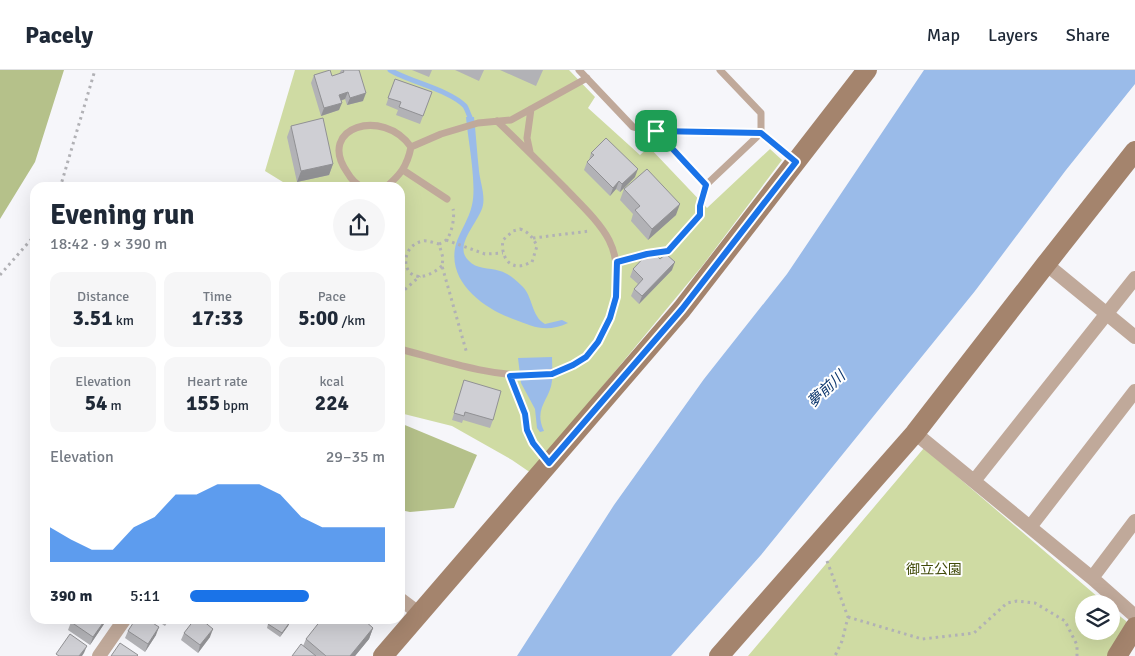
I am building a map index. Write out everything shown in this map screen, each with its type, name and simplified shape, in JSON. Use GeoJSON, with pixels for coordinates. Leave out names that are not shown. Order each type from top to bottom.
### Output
{"type":"FeatureCollection","features":[{"type":"Feature","properties":{"kind":"street"},"geometry":{"type":"LineString","coordinates":[[383,656],[682,309],[867,70]]}},
{"type":"Feature","properties":{"kind":"street"},"geometry":{"type":"LineString","coordinates":[[719,656],[915,434],[1135,151]]}},
{"type":"Feature","properties":{"kind":"street"},"geometry":{"type":"LineString","coordinates":[[1046,264],[1135,337]]}},
{"type":"Feature","properties":{"kind":"street"},"geometry":{"type":"LineString","coordinates":[[974,482],[1135,278]]}},
{"type":"Feature","properties":{"kind":"street"},"geometry":{"type":"LineString","coordinates":[[1030,528],[1135,391]]}},
{"type":"Feature","properties":{"kind":"street"},"geometry":{"type":"LineString","coordinates":[[915,434],[1092,578],[1135,616]]}},
{"type":"Feature","properties":{"kind":"street"},"geometry":{"type":"LineString","coordinates":[[1092,578],[1135,520]]}},
{"type":"Feature","properties":{"kind":"street"},"geometry":{"type":"LineString","coordinates":[[405,603],[420,614]]}},
{"type":"Feature","properties":{"kind":"street"},"geometry":{"type":"LineString","coordinates":[[99,656],[121,624]]}},
{"type":"Feature","properties":{"kind":"street"},"geometry":{"type":"LineString","coordinates":[[1117,656],[1135,627]]}},
{"type":"Feature","properties":{"kind":"lane"},"geometry":{"type":"LineString","coordinates":[[579,70],[633,127],[647,131],[761,133],[796,162]]}},
{"type":"Feature","properties":{"kind":"lane"},"geometry":{"type":"LineString","coordinates":[[656,131],[706,185],[761,133],[760,113],[720,70]]}},
{"type":"Feature","properties":{"kind":"lane"},"geometry":{"type":"LineString","coordinates":[[411,147],[465,126],[510,120],[587,78]]}},
{"type":"Feature","properties":{"kind":"lane"},"geometry":{"type":"LineString","coordinates":[[530,152],[527,138],[531,109]]}},
{"type":"Feature","properties":{"kind":"lane"},"geometry":{"type":"LineString","coordinates":[[405,350],[510,376],[552,374],[586,357],[598,342],[610,318],[616,297],[617,262],[609,239],[587,210],[497,121]]}},
{"type":"Feature","properties":{"kind":"lane"},"geometry":{"type":"LineString","coordinates":[[355,182],[341,163],[339,148],[342,138],[350,130],[361,125],[376,124],[404,137],[411,147],[408,161],[391,182]]}},
{"type":"Feature","properties":{"kind":"lane"},"geometry":{"type":"LineString","coordinates":[[402,170],[447,199]]}},
{"type":"Feature","properties":{"kind":"lane"},"geometry":{"type":"LineString","coordinates":[[510,376],[525,414],[527,430],[533,443],[549,463]]}},
{"type":"Feature","properties":{"kind":"path"},"geometry":{"type":"LineString","coordinates":[[62,182],[95,70]]}},
{"type":"Feature","properties":{"kind":"path"},"geometry":{"type":"LineString","coordinates":[[617,262],[668,251],[700,215],[700,206],[706,185]]}},
{"type":"Feature","properties":{"kind":"path"},"geometry":{"type":"LineString","coordinates":[[442,266],[425,276],[413,276],[407,270],[405,264],[406,256],[415,245],[424,241],[439,244],[446,240],[455,215],[447,199]]}},
{"type":"Feature","properties":{"kind":"path"},"geometry":{"type":"LineString","coordinates":[[520,229],[527,232],[533,238],[537,246],[532,262],[520,266],[510,263],[503,253],[503,240],[520,229]]}},
{"type":"Feature","properties":{"kind":"path"},"geometry":{"type":"LineString","coordinates":[[533,238],[602,230]]}},
{"type":"Feature","properties":{"kind":"path"},"geometry":{"type":"LineString","coordinates":[[0,275],[30,240]]}},
{"type":"Feature","properties":{"kind":"path"},"geometry":{"type":"LineString","coordinates":[[446,240],[485,254],[503,253]]}},
{"type":"Feature","properties":{"kind":"path"},"geometry":{"type":"LineString","coordinates":[[439,244],[443,258],[442,266],[470,367]]}},
{"type":"Feature","properties":{"kind":"path"},"geometry":{"type":"LineString","coordinates":[[405,290],[420,276]]}},
{"type":"Feature","properties":{"kind":"path"},"geometry":{"type":"LineString","coordinates":[[820,541],[848,617],[842,641],[834,656]]}},
{"type":"Feature","properties":{"kind":"path"},"geometry":{"type":"LineString","coordinates":[[848,617],[922,639],[974,633],[1007,602],[1035,603],[1066,621],[1077,645],[1077,656]]}},
{"type":"Feature","properties":{"kind":"green space"},"geometry":{"type":"Polygon","coordinates":[[[0,70],[64,70],[35,162],[0,219],[0,70]]]}},
{"type":"Feature","properties":{"kind":"green space"},"geometry":{"type":"Polygon","coordinates":[[[295,70],[569,70],[595,97],[588,108],[640,155],[649,147],[707,208],[770,149],[782,160],[703,265],[531,473],[452,426],[405,414],[405,182],[283,182],[265,171],[295,70]]]}},
{"type":"Feature","properties":{"kind":"green space"},"geometry":{"type":"Polygon","coordinates":[[[405,425],[477,455],[454,508],[405,511],[405,425]]]}},
{"type":"Feature","properties":{"kind":"green space","name":"御立公園"},"geometry":{"type":"Polygon","coordinates":[[[924,448],[1096,595],[1075,595],[1075,640],[1120,640],[1120,616],[1126,621],[1128,632],[1112,656],[748,656],[924,448]]]}},
{"type":"Feature","properties":{"kind":"water","name":"夢前川"},"geometry":{"type":"Polygon","coordinates":[[[924,70],[1135,70],[1135,84],[1066,170],[975,291],[761,555],[671,656],[517,656],[614,505],[704,379],[787,274],[924,70]]]}},
{"type":"Feature","properties":{"kind":"water"},"geometry":{"type":"Polygon","coordinates":[[[466,117],[474,117],[483,205],[465,240],[464,254],[471,263],[479,267],[503,272],[517,281],[526,290],[534,311],[545,324],[562,320],[568,323],[553,328],[540,328],[502,314],[479,300],[462,281],[456,270],[454,257],[456,244],[471,210],[473,196],[473,174],[466,117]]]}},
{"type":"Feature","properties":{"kind":"water"},"geometry":{"type":"Polygon","coordinates":[[[552,357],[551,388],[541,410],[541,423],[544,431],[540,432],[537,428],[535,409],[521,383],[518,358],[552,357]]]}},
{"type":"Feature","properties":{"kind":"building"},"geometry":{"type":"Polygon","coordinates":[[[330,70],[332,76],[344,72],[343,70],[359,70],[366,93],[350,98],[348,92],[339,95],[342,103],[324,108],[314,75],[330,70]]]}},
{"type":"Feature","properties":{"kind":"building"},"geometry":{"type":"Polygon","coordinates":[[[395,79],[432,92],[423,116],[399,107],[401,102],[388,98],[395,79]]]}},
{"type":"Feature","properties":{"kind":"building"},"geometry":{"type":"Polygon","coordinates":[[[323,118],[333,164],[301,171],[291,126],[323,118]]]}},
{"type":"Feature","properties":{"kind":"building"},"geometry":{"type":"Polygon","coordinates":[[[606,138],[638,169],[622,184],[619,181],[613,188],[587,162],[594,155],[591,153],[606,138]]]}},
{"type":"Feature","properties":{"kind":"building"},"geometry":{"type":"Polygon","coordinates":[[[647,169],[680,204],[652,229],[635,210],[640,206],[624,189],[647,169]]]}},
{"type":"Feature","properties":{"kind":"building"},"geometry":{"type":"Polygon","coordinates":[[[651,250],[660,259],[666,254],[675,262],[642,296],[634,289],[643,279],[633,269],[651,250]]]}},
{"type":"Feature","properties":{"kind":"building"},"geometry":{"type":"Polygon","coordinates":[[[464,380],[501,391],[493,420],[465,412],[464,416],[454,413],[464,380]]]}},
{"type":"Feature","properties":{"kind":"building"},"geometry":{"type":"Polygon","coordinates":[[[74,624],[102,624],[93,637],[74,624]]]}},
{"type":"Feature","properties":{"kind":"building"},"geometry":{"type":"Polygon","coordinates":[[[132,624],[154,624],[159,627],[148,644],[128,631],[132,624]]]}},
{"type":"Feature","properties":{"kind":"building"},"geometry":{"type":"Polygon","coordinates":[[[191,624],[207,624],[213,629],[200,645],[184,633],[191,624]]]}},
{"type":"Feature","properties":{"kind":"building"},"geometry":{"type":"Polygon","coordinates":[[[268,624],[289,624],[282,633],[268,624]]]}},
{"type":"Feature","properties":{"kind":"building"},"geometry":{"type":"Polygon","coordinates":[[[318,624],[368,624],[373,628],[350,656],[326,656],[306,639],[318,624]]]}},
{"type":"Feature","properties":{"kind":"building"},"geometry":{"type":"Polygon","coordinates":[[[70,634],[87,646],[79,656],[59,656],[56,654],[70,634]]]}},
{"type":"Feature","properties":{"kind":"building"},"geometry":{"type":"Polygon","coordinates":[[[120,643],[138,655],[111,656],[120,643]]]}},
{"type":"Feature","properties":{"kind":"building"},"geometry":{"type":"Polygon","coordinates":[[[301,644],[316,656],[292,656],[301,644]]]}},
{"type":"Feature","properties":{"kind":"waterway"},"geometry":{"type":"LineString","coordinates":[[390,70],[450,95],[465,106],[470,117]]}},
{"type":"Feature","properties":{"kind":"route"},"geometry":{"type":"LineString","coordinates":[[656,131],[761,133],[796,162],[682,309],[549,463],[533,443],[527,430],[525,414],[510,376],[552,374],[586,357],[598,342],[610,318],[616,297],[617,262],[668,251],[700,215],[700,206],[706,185],[656,131]]}}]}
